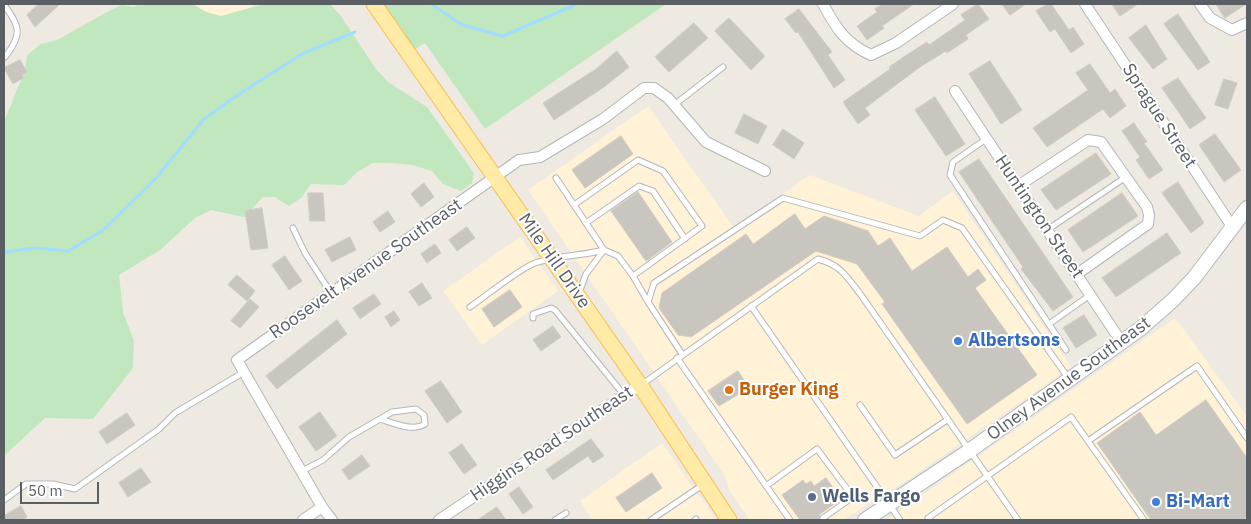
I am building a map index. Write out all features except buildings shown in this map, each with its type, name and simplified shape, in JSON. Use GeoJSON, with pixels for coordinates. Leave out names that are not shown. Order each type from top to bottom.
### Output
{"type":"FeatureCollection","features":[{"type":"Feature","properties":{"kind":"main road","name":"Mile Hill Drive"},"geometry":{"type":"LineString","coordinates":[[374,4],[640,385],[729,520]]}},
{"type":"Feature","properties":{"kind":"main road","name":"Olney Avenue Southeast"},"geometry":{"type":"LineString","coordinates":[[865,520],[969,451],[1122,343],[1173,300],[1200,271],[1247,208]]}},
{"type":"Feature","properties":{"kind":"street"},"geometry":{"type":"LineString","coordinates":[[823,4],[834,24],[853,46],[871,55],[896,43],[952,4]]}},
{"type":"Feature","properties":{"kind":"street","name":"Sprague Street"},"geometry":{"type":"LineString","coordinates":[[1085,4],[1233,228]]}},
{"type":"Feature","properties":{"kind":"street"},"geometry":{"type":"LineString","coordinates":[[1200,4],[1210,18],[1232,30],[1247,23]]}},
{"type":"Feature","properties":{"kind":"street","name":"Roosevelt Avenue Southeast"},"geometry":{"type":"LineString","coordinates":[[244,372],[237,360],[519,160],[540,158],[588,129],[644,88],[654,88],[674,105],[706,142],[765,171]]}},
{"type":"Feature","properties":{"kind":"street","name":"Huntington Street"},"geometry":{"type":"LineString","coordinates":[[955,91],[1122,343]]}},
{"type":"Feature","properties":{"kind":"street"},"geometry":{"type":"LineString","coordinates":[[1018,186],[1088,140],[1101,142],[1147,207],[1150,215],[1148,224],[1076,274]]}},
{"type":"Feature","properties":{"kind":"street"},"geometry":{"type":"LineString","coordinates":[[244,372],[322,507],[332,520]]}},
{"type":"Feature","properties":{"kind":"street","name":"Higgins Road Southeast"},"geometry":{"type":"LineString","coordinates":[[439,520],[640,385]]}},
{"type":"Feature","properties":{"kind":"street"},"geometry":{"type":"LineString","coordinates":[[303,520],[322,507]]}},
{"type":"Feature","properties":{"kind":"lane"},"geometry":{"type":"LineString","coordinates":[[4,5],[19,32],[18,38],[5,57]]}},
{"type":"Feature","properties":{"kind":"lane"},"geometry":{"type":"LineString","coordinates":[[674,105],[724,67]]}},
{"type":"Feature","properties":{"kind":"lane"},"geometry":{"type":"LineString","coordinates":[[986,139],[953,162],[950,174],[1066,350]]}},
{"type":"Feature","properties":{"kind":"lane"},"geometry":{"type":"LineString","coordinates":[[574,205],[638,160],[663,170],[702,226],[633,276]]}},
{"type":"Feature","properties":{"kind":"lane"},"geometry":{"type":"LineString","coordinates":[[1047,230],[1126,177]]}},
{"type":"Feature","properties":{"kind":"lane"},"geometry":{"type":"LineString","coordinates":[[556,178],[604,250],[618,256],[633,276],[682,354]]}},
{"type":"Feature","properties":{"kind":"lane"},"geometry":{"type":"LineString","coordinates":[[586,223],[639,186],[653,191],[685,239]]}},
{"type":"Feature","properties":{"kind":"lane"},"geometry":{"type":"LineString","coordinates":[[648,302],[654,283],[783,198],[920,236],[943,220],[962,228],[1070,380]]}},
{"type":"Feature","properties":{"kind":"lane"},"geometry":{"type":"LineString","coordinates":[[293,228],[309,260],[331,294]]}},
{"type":"Feature","properties":{"kind":"lane"},"geometry":{"type":"LineString","coordinates":[[470,307],[533,264],[552,258],[586,255],[604,250]]}},
{"type":"Feature","properties":{"kind":"lane"},"geometry":{"type":"LineString","coordinates":[[578,296],[586,274],[604,250]]}},
{"type":"Feature","properties":{"kind":"lane"},"geometry":{"type":"LineString","coordinates":[[640,385],[818,259],[833,263],[844,272],[862,295],[1018,520]]}},
{"type":"Feature","properties":{"kind":"lane"},"geometry":{"type":"LineString","coordinates":[[1049,324],[1090,294]]}},
{"type":"Feature","properties":{"kind":"lane"},"geometry":{"type":"LineString","coordinates":[[752,306],[900,520]]}},
{"type":"Feature","properties":{"kind":"lane"},"geometry":{"type":"LineString","coordinates":[[533,318],[533,314],[538,311],[551,308],[555,310],[624,396]]}},
{"type":"Feature","properties":{"kind":"lane"},"geometry":{"type":"LineString","coordinates":[[677,358],[790,520]]}},
{"type":"Feature","properties":{"kind":"lane"},"geometry":{"type":"LineString","coordinates":[[1088,441],[1197,366],[1247,438]]}},
{"type":"Feature","properties":{"kind":"lane"},"geometry":{"type":"LineString","coordinates":[[4,500],[26,484],[53,484],[75,489],[159,430],[175,412],[244,372]]}},
{"type":"Feature","properties":{"kind":"lane"},"geometry":{"type":"LineString","coordinates":[[860,404],[895,455],[948,420]]}},
{"type":"Feature","properties":{"kind":"lane"},"geometry":{"type":"LineString","coordinates":[[302,471],[323,460],[349,437],[392,412],[416,409],[424,415],[425,424],[420,427],[404,426],[380,419]]}},
{"type":"Feature","properties":{"kind":"lane"},"geometry":{"type":"LineString","coordinates":[[930,520],[928,518],[1071,417],[1144,520]]}},
{"type":"Feature","properties":{"kind":"lane"},"geometry":{"type":"LineString","coordinates":[[766,486],[818,449],[852,497],[823,518]]}},
{"type":"Feature","properties":{"kind":"lane"},"geometry":{"type":"LineString","coordinates":[[655,519],[705,483]]}},
{"type":"Feature","properties":{"kind":"lane"},"geometry":{"type":"LineString","coordinates":[[556,520],[566,513]]}},
{"type":"Feature","properties":{"kind":"shaded area"},"geometry":{"type":"Polygon","coordinates":[[[188,4],[255,4],[210,35],[188,4]]]}},
{"type":"Feature","properties":{"kind":"shaded area"},"geometry":{"type":"Polygon","coordinates":[[[648,106],[734,228],[810,175],[919,216],[953,191],[1071,367],[909,479],[843,520],[750,520],[729,490],[725,476],[528,190],[648,106]]]}},
{"type":"Feature","properties":{"kind":"shaded area"},"geometry":{"type":"Polygon","coordinates":[[[520,237],[558,291],[482,345],[443,291],[520,237]]]}},
{"type":"Feature","properties":{"kind":"shaded area"},"geometry":{"type":"Polygon","coordinates":[[[1175,318],[1247,416],[1247,520],[887,520],[1175,318]]]}},
{"type":"Feature","properties":{"kind":"shaded area"},"geometry":{"type":"Polygon","coordinates":[[[662,443],[716,520],[593,520],[580,501],[662,443]]]}},
{"type":"Feature","properties":{"kind":"green space"},"geometry":{"type":"Polygon","coordinates":[[[139,4],[193,4],[206,12],[221,16],[264,4],[330,4],[341,16],[376,69],[388,82],[427,107],[474,173],[472,183],[461,191],[443,184],[432,171],[413,165],[373,163],[357,172],[344,185],[311,184],[301,198],[289,206],[275,197],[263,197],[244,217],[211,210],[195,218],[160,250],[119,275],[123,312],[134,341],[133,368],[93,419],[45,418],[4,456],[4,122],[25,70],[27,55],[41,44],[57,40],[122,5],[134,7],[139,4]]]}},
{"type":"Feature","properties":{"kind":"green space"},"geometry":{"type":"Polygon","coordinates":[[[374,4],[666,4],[485,129],[425,43],[409,53],[374,4]]]}},
{"type":"Feature","properties":{"kind":"waterway"},"geometry":{"type":"LineString","coordinates":[[431,4],[462,25],[503,36],[577,4]]}},
{"type":"Feature","properties":{"kind":"waterway"},"geometry":{"type":"LineString","coordinates":[[4,252],[36,248],[68,251],[102,231],[157,177],[204,119],[242,92],[304,53],[355,32]]}},
{"type":"Feature","properties":{"kind":"place","name":"Albertsons"},"geometry":{"type":"Point","coordinates":[958,341]}},
{"type":"Feature","properties":{"kind":"place","name":"Burger King"},"geometry":{"type":"Point","coordinates":[729,390]}},
{"type":"Feature","properties":{"kind":"place","name":"Wells Fargo"},"geometry":{"type":"Point","coordinates":[812,497]}},
{"type":"Feature","properties":{"kind":"place","name":"Bi-Mart"},"geometry":{"type":"Point","coordinates":[1156,502]}}]}
